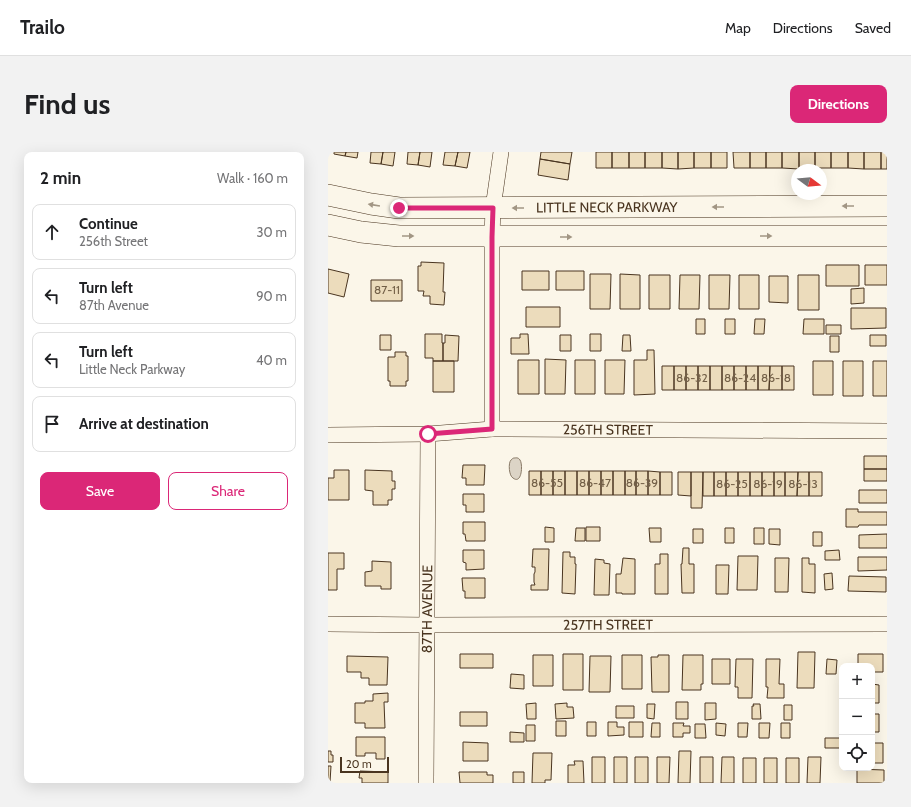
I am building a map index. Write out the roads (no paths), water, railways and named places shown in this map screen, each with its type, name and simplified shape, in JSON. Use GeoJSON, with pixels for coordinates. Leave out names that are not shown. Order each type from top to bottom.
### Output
{"type":"FeatureCollection","features":[{"type":"Feature","properties":{"kind":"main road","name":"LITTLE NECK PARKWAY"},"geometry":{"type":"LineString","coordinates":[[328,195],[399,208],[887,206]]}},
{"type":"Feature","properties":{"kind":"main road"},"geometry":{"type":"LineString","coordinates":[[328,225],[361,232],[400,236],[887,236]]}},
{"type":"Feature","properties":{"kind":"street"},"geometry":{"type":"LineString","coordinates":[[492,429],[492,237],[493,208],[501,152]]}},
{"type":"Feature","properties":{"kind":"street","name":"256TH STREET"},"geometry":{"type":"LineString","coordinates":[[328,435],[428,434],[492,429],[887,431]]}},
{"type":"Feature","properties":{"kind":"street","name":"87TH AVENUE"},"geometry":{"type":"LineString","coordinates":[[426,783],[428,434]]}},
{"type":"Feature","properties":{"kind":"street","name":"257TH STREET"},"geometry":{"type":"LineString","coordinates":[[328,624],[887,624]]}}]}
